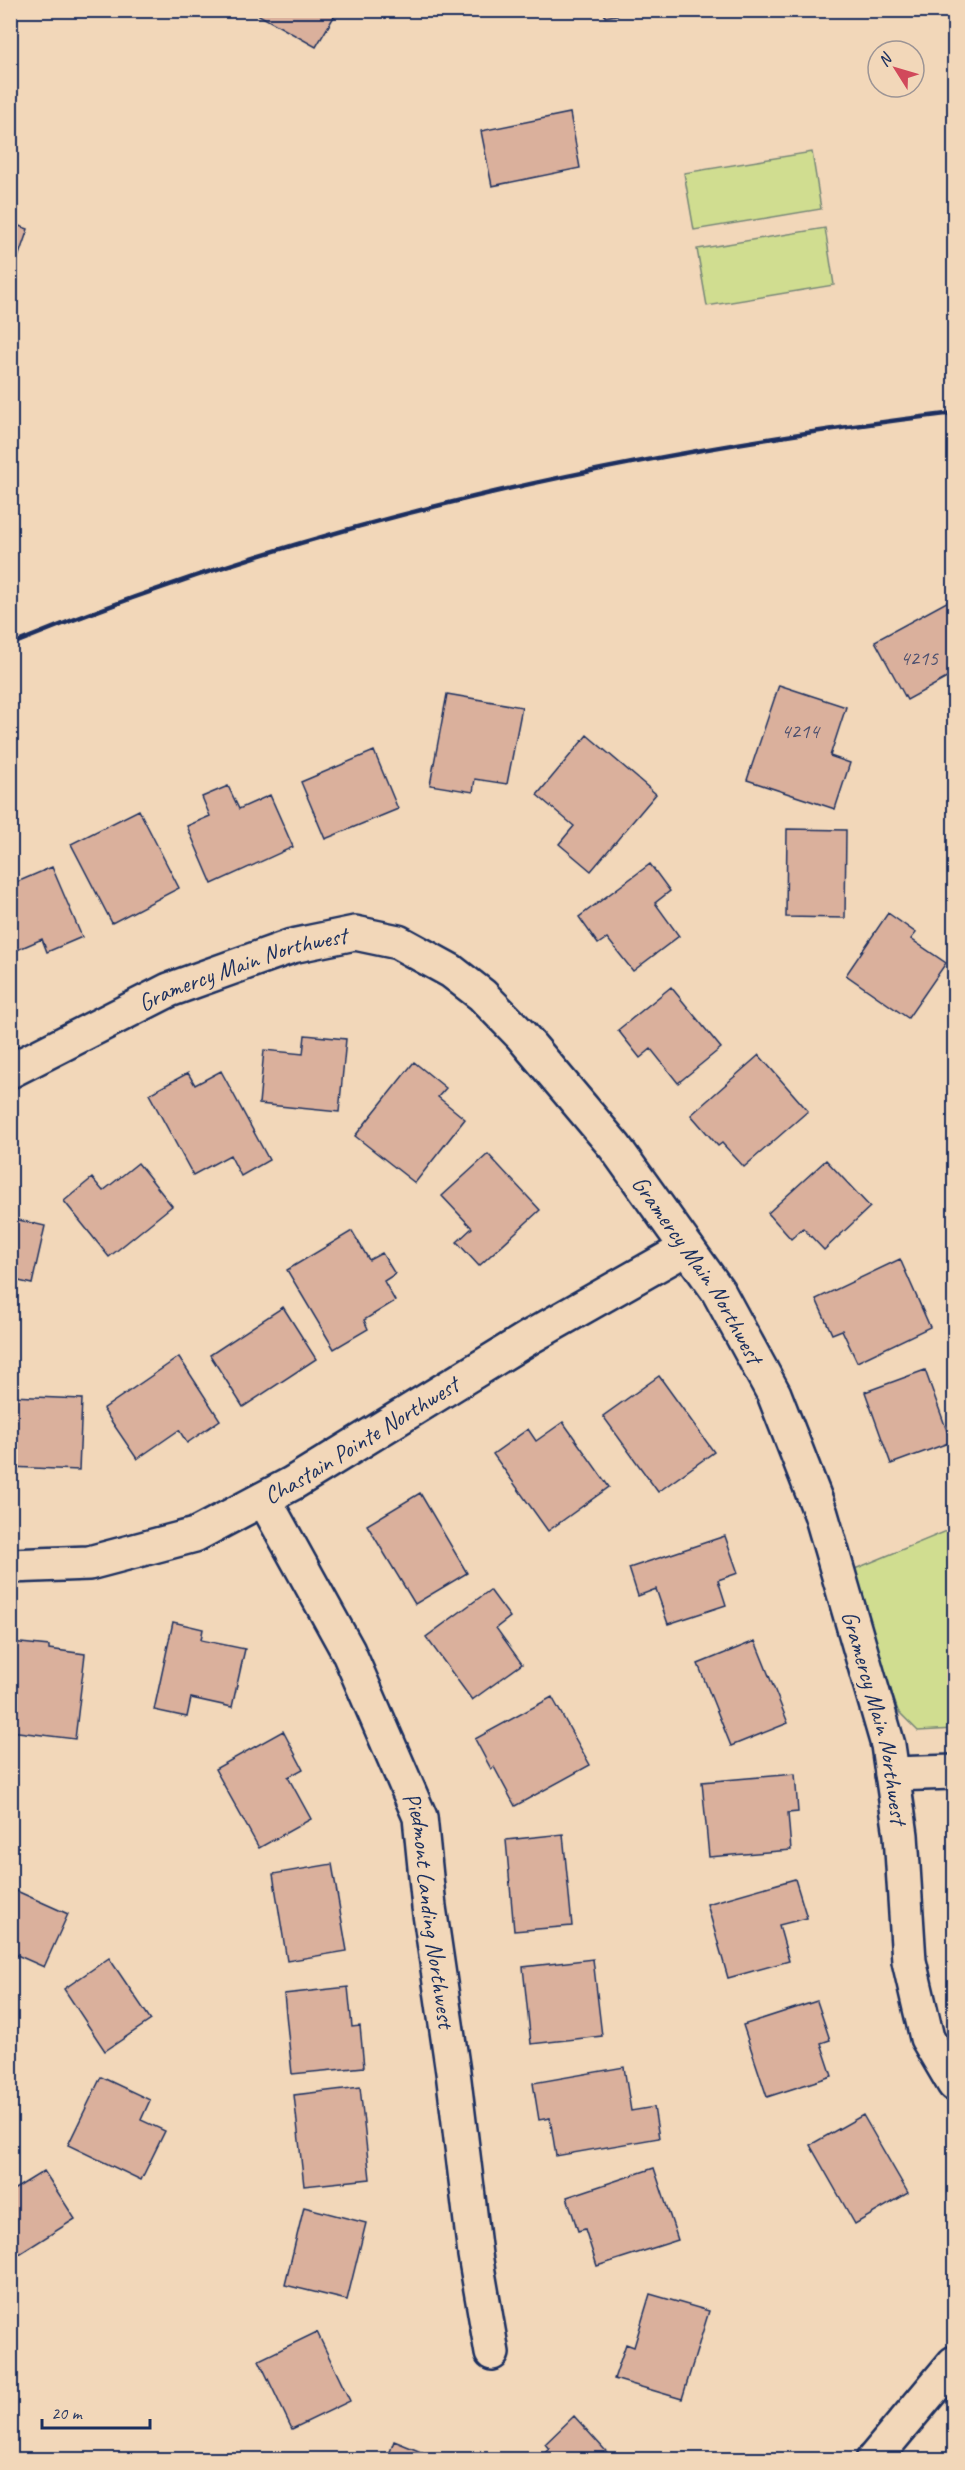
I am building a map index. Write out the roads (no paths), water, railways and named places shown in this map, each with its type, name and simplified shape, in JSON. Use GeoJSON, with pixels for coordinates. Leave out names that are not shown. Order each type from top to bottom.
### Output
{"type":"FeatureCollection","features":[{"type":"Feature","properties":{"kind":"street","name":"Gramercy Main Northwest"},"geometry":{"type":"LineString","coordinates":[[10,1071],[169,990],[292,946],[355,933],[399,942],[451,971],[482,995],[521,1035],[615,1147],[718,1291],[774,1394],[828,1536],[888,1745],[901,1835],[909,1962],[927,2038],[954,2084]]}},
{"type":"Feature","properties":{"kind":"street","name":"Chastain Pointe Northwest"},"geometry":{"type":"LineString","coordinates":[[10,1566],[89,1563],[195,1535],[303,1477],[530,1337],[687,1248]]}},
{"type":"Feature","properties":{"kind":"street","name":"Piedmont Landing Northwest"},"geometry":{"type":"LineString","coordinates":[[264,1499],[348,1652],[420,1818],[429,1907],[453,2072],[474,2256],[492,2353]]}},
{"type":"Feature","properties":{"kind":"street"},"geometry":{"type":"LineString","coordinates":[[892,1774],[954,1772]]}},
{"type":"Feature","properties":{"kind":"street"},"geometry":{"type":"LineString","coordinates":[[873,2460],[954,2363]]}},
{"type":"Feature","properties":{"kind":"railway"},"geometry":{"type":"LineString","coordinates":[[10,645],[125,601],[240,562],[357,527],[474,497],[713,448],[954,413]]}}]}
